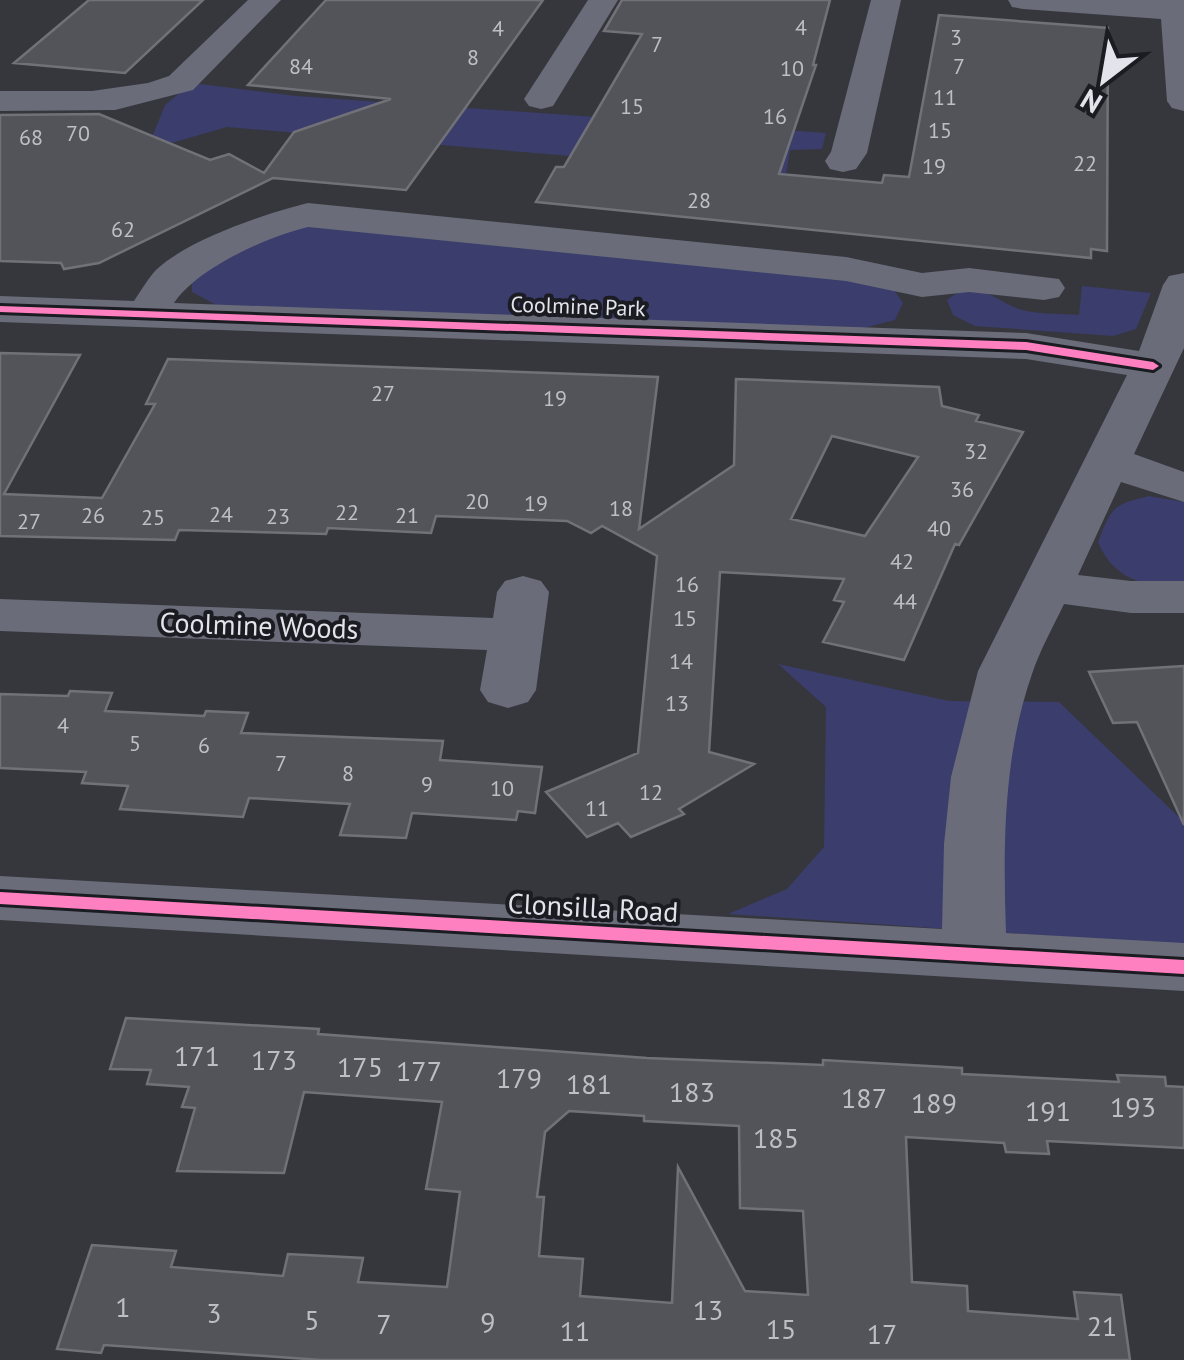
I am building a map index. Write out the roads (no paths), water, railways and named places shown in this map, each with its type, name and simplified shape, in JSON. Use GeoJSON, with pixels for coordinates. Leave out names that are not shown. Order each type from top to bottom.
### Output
{"type":"FeatureCollection","features":[{"type":"Feature","properties":{"kind":"street"},"geometry":{"type":"LineString","coordinates":[[0,101],[108,100],[168,89],[181,83],[266,0]]}},
{"type":"Feature","properties":{"kind":"street"},"geometry":{"type":"LineString","coordinates":[[541,99],[603,0]]}},
{"type":"Feature","properties":{"kind":"street"},"geometry":{"type":"LineString","coordinates":[[842,161],[849,152],[886,0]]}},
{"type":"Feature","properties":{"kind":"street"},"geometry":{"type":"LineString","coordinates":[[1023,0],[1175,5],[1184,101]]}},
{"type":"Feature","properties":{"kind":"street"},"geometry":{"type":"LineString","coordinates":[[146,314],[168,281],[181,270],[271,224],[308,215],[846,268],[922,285],[970,280],[1044,288]]}},
{"type":"Feature","properties":{"kind":"street"},"geometry":{"type":"LineString","coordinates":[[912,340],[922,285]]}},
{"type":"Feature","properties":{"kind":"street"},"geometry":{"type":"LineString","coordinates":[[974,953],[976,784],[992,710],[1006,671],[1171,329],[1184,285]]}},
{"type":"Feature","properties":{"kind":"street","name":"Coolmine Park"},"geometry":{"type":"LineString","coordinates":[[0,309],[912,340],[1026,346],[1154,366]]}},
{"type":"Feature","properties":{"kind":"street"},"geometry":{"type":"LineString","coordinates":[[1107,461],[1184,488]]}},
{"type":"Feature","properties":{"kind":"street"},"geometry":{"type":"LineString","coordinates":[[1046,586],[1131,597],[1184,597]]}},
{"type":"Feature","properties":{"kind":"street","name":"Coolmine Woods"},"geometry":{"type":"LineString","coordinates":[[0,615],[520,613],[508,690]]}},
{"type":"Feature","properties":{"kind":"street","name":"Clonsilla Road"},"geometry":{"type":"LineString","coordinates":[[0,898],[1184,967]]}}]}
